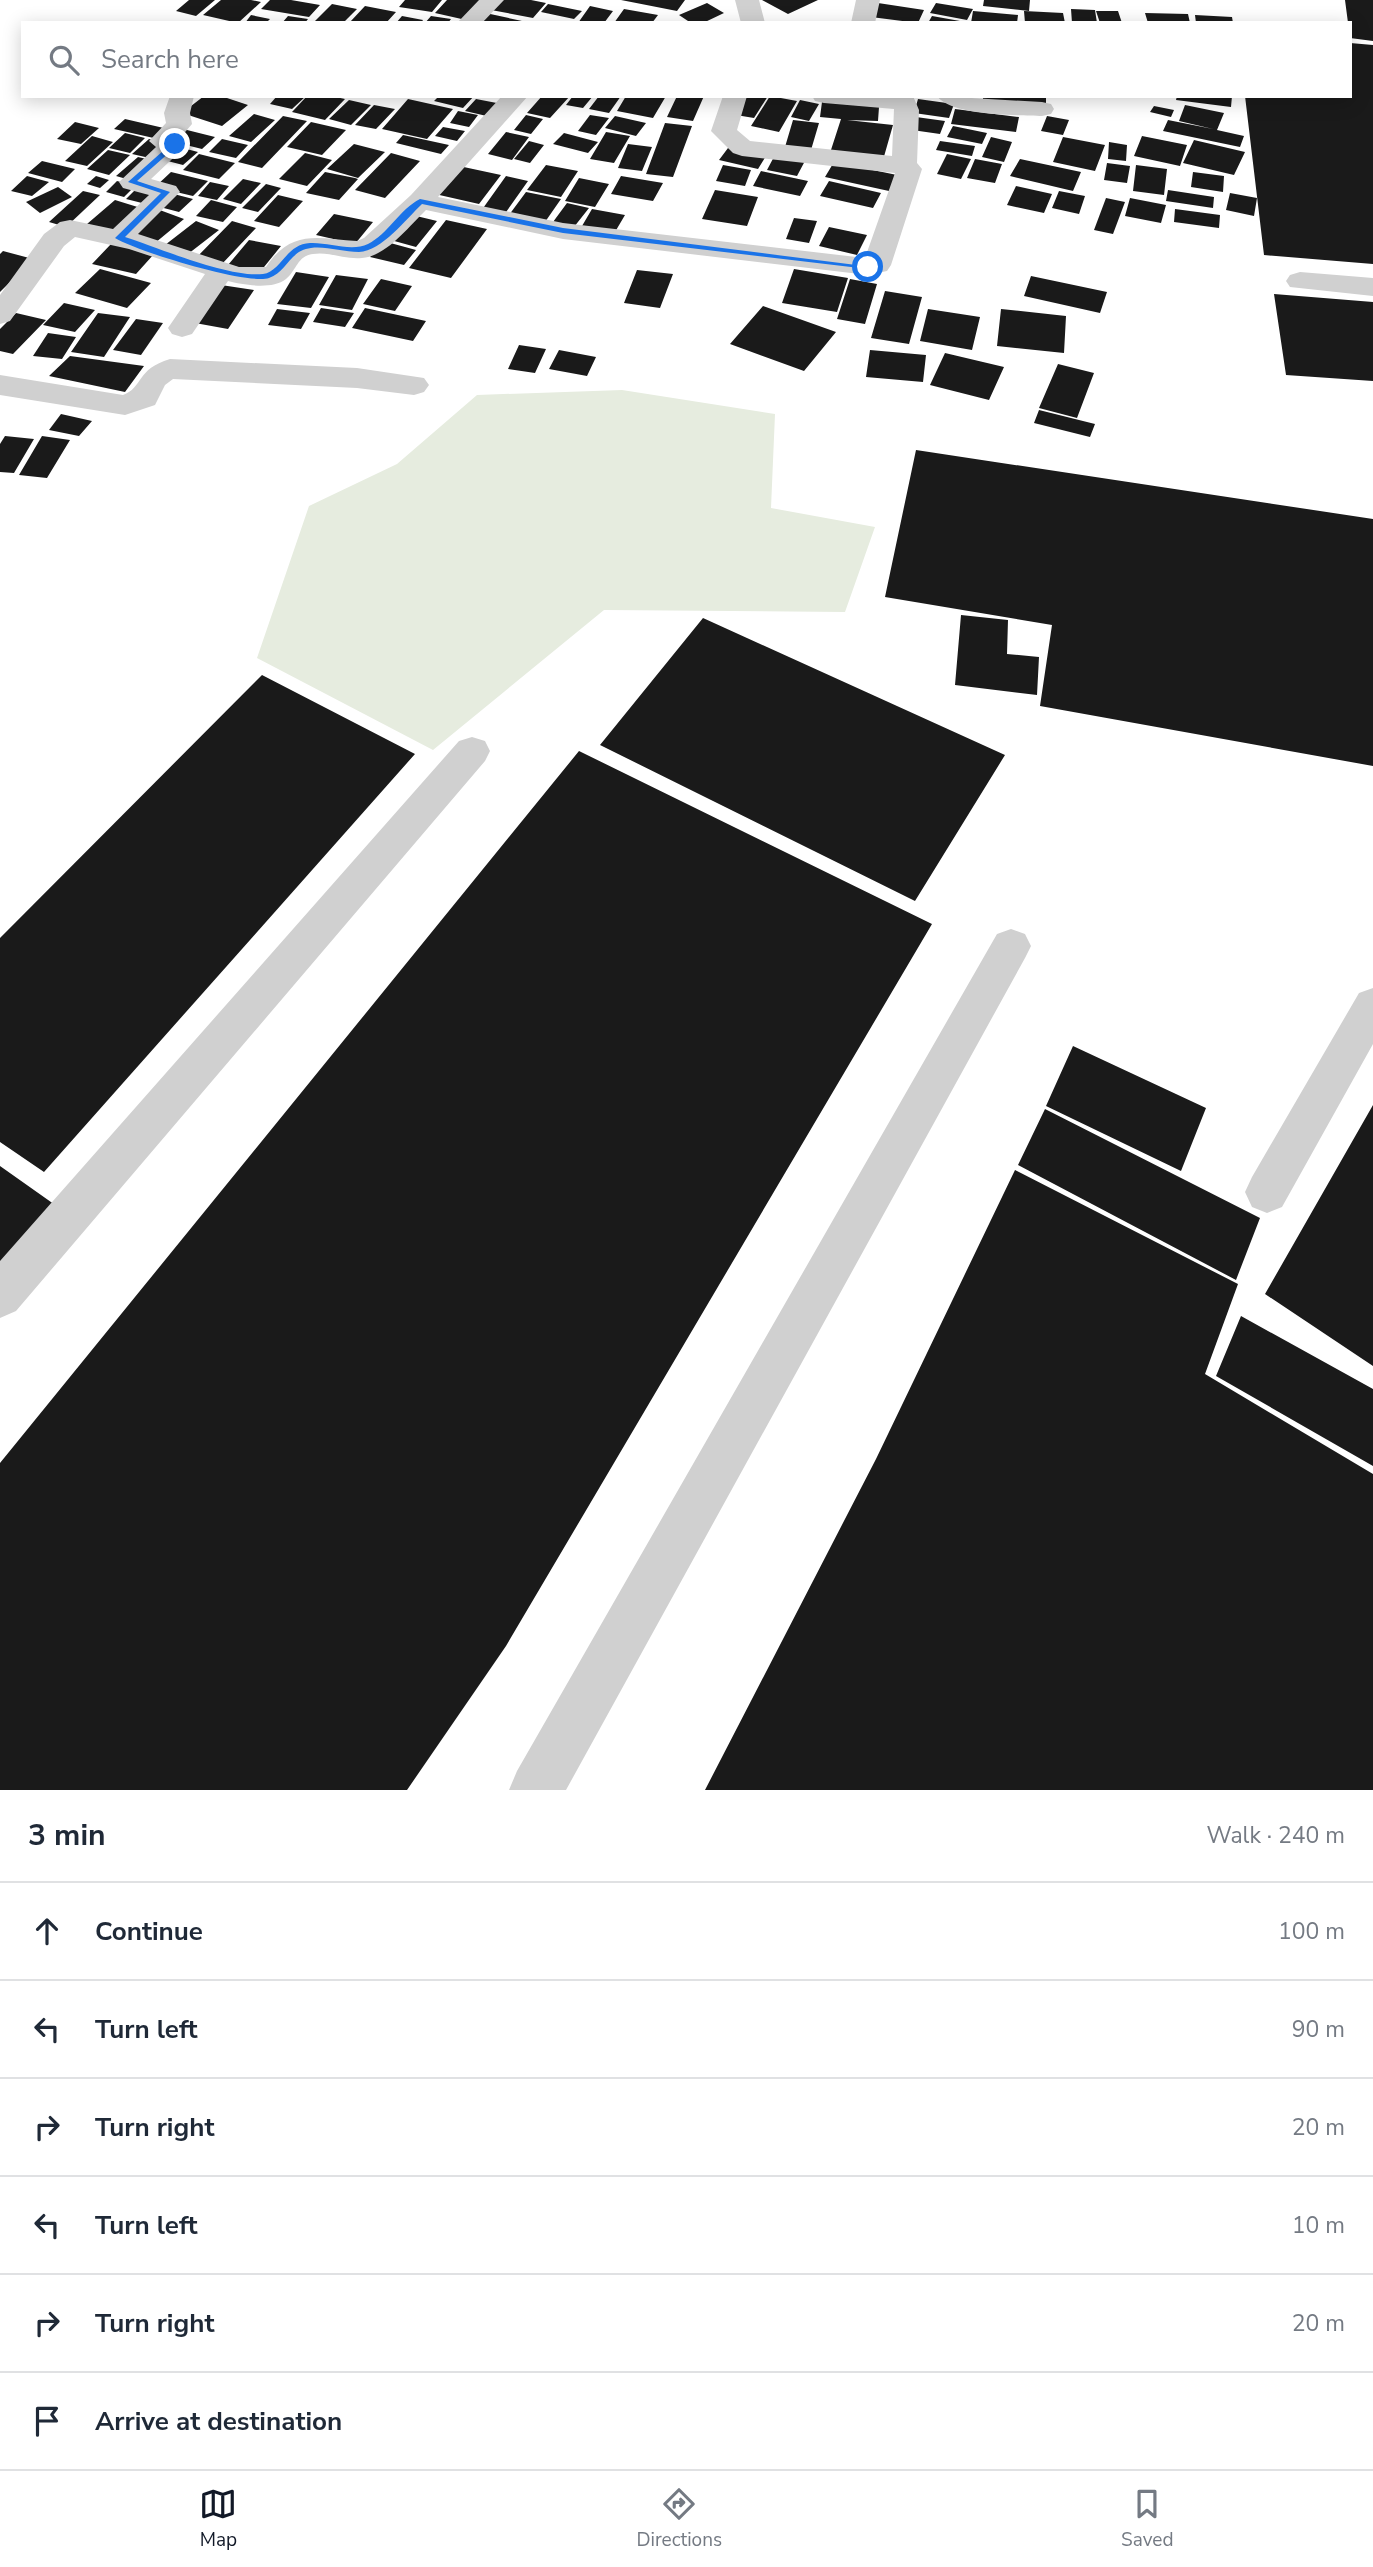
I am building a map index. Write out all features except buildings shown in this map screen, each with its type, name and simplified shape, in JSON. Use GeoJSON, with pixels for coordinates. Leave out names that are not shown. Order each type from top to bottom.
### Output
{"type":"FeatureCollection","features":[{"type":"Feature","properties":{"kind":"street"},"geometry":{"type":"LineString","coordinates":[[470,21],[492,0]]}},
{"type":"Feature","properties":{"kind":"street"},"geometry":{"type":"LineString","coordinates":[[747,0],[752,21]]}},
{"type":"Feature","properties":{"kind":"street"},"geometry":{"type":"LineString","coordinates":[[863,21],[868,0]]}},
{"type":"Feature","properties":{"kind":"street"},"geometry":{"type":"LineString","coordinates":[[119,238],[167,192],[132,182],[175,144],[162,141],[179,124],[177,113],[181,98]]}},
{"type":"Feature","properties":{"kind":"street"},"geometry":{"type":"LineString","coordinates":[[0,315],[62,233],[70,228],[119,238],[221,271],[264,276],[276,273],[297,248],[309,245],[361,250],[374,244],[420,201],[514,98]]}},
{"type":"Feature","properties":{"kind":"street"},"geometry":{"type":"LineString","coordinates":[[420,201],[563,231],[873,267],[882,257],[910,172],[904,167],[742,148],[724,131],[734,98]]}},
{"type":"Feature","properties":{"kind":"street"},"geometry":{"type":"LineString","coordinates":[[866,99],[890,103],[900,98],[907,110],[904,167]]}},
{"type":"Feature","properties":{"kind":"street"},"geometry":{"type":"LineString","coordinates":[[952,98],[961,103],[1042,109]]}},
{"type":"Feature","properties":{"kind":"street"},"geometry":{"type":"LineString","coordinates":[[182,328],[221,271]]}},
{"type":"Feature","properties":{"kind":"street"},"geometry":{"type":"LineString","coordinates":[[1300,281],[1373,287]]}},
{"type":"Feature","properties":{"kind":"street"},"geometry":{"type":"LineString","coordinates":[[0,384],[125,405],[144,398],[150,380],[159,372],[170,369],[357,378],[414,385]]}},
{"type":"Feature","properties":{"kind":"street"},"geometry":{"type":"LineString","coordinates":[[0,1296],[472,751]]}},
{"type":"Feature","properties":{"kind":"street"},"geometry":{"type":"LineString","coordinates":[[536,1790],[1011,946]]}},
{"type":"Feature","properties":{"kind":"street"},"geometry":{"type":"LineString","coordinates":[[1267,1192],[1368,1026]]}},
{"type":"Feature","properties":{"kind":"shaded area"},"geometry":{"type":"Polygon","coordinates":[[[622,390],[775,414],[771,508],[875,527],[845,612],[604,610],[433,750],[257,658],[309,506],[397,464],[477,395],[622,390]]]}},
{"type":"Feature","properties":{"kind":"route"},"geometry":{"type":"LineString","coordinates":[[175,144],[132,182],[167,192],[119,238],[236,275],[264,276],[276,273],[288,255],[297,248],[309,245],[349,251],[361,250],[374,244],[420,201],[495,219],[563,231],[868,267]]}}]}
